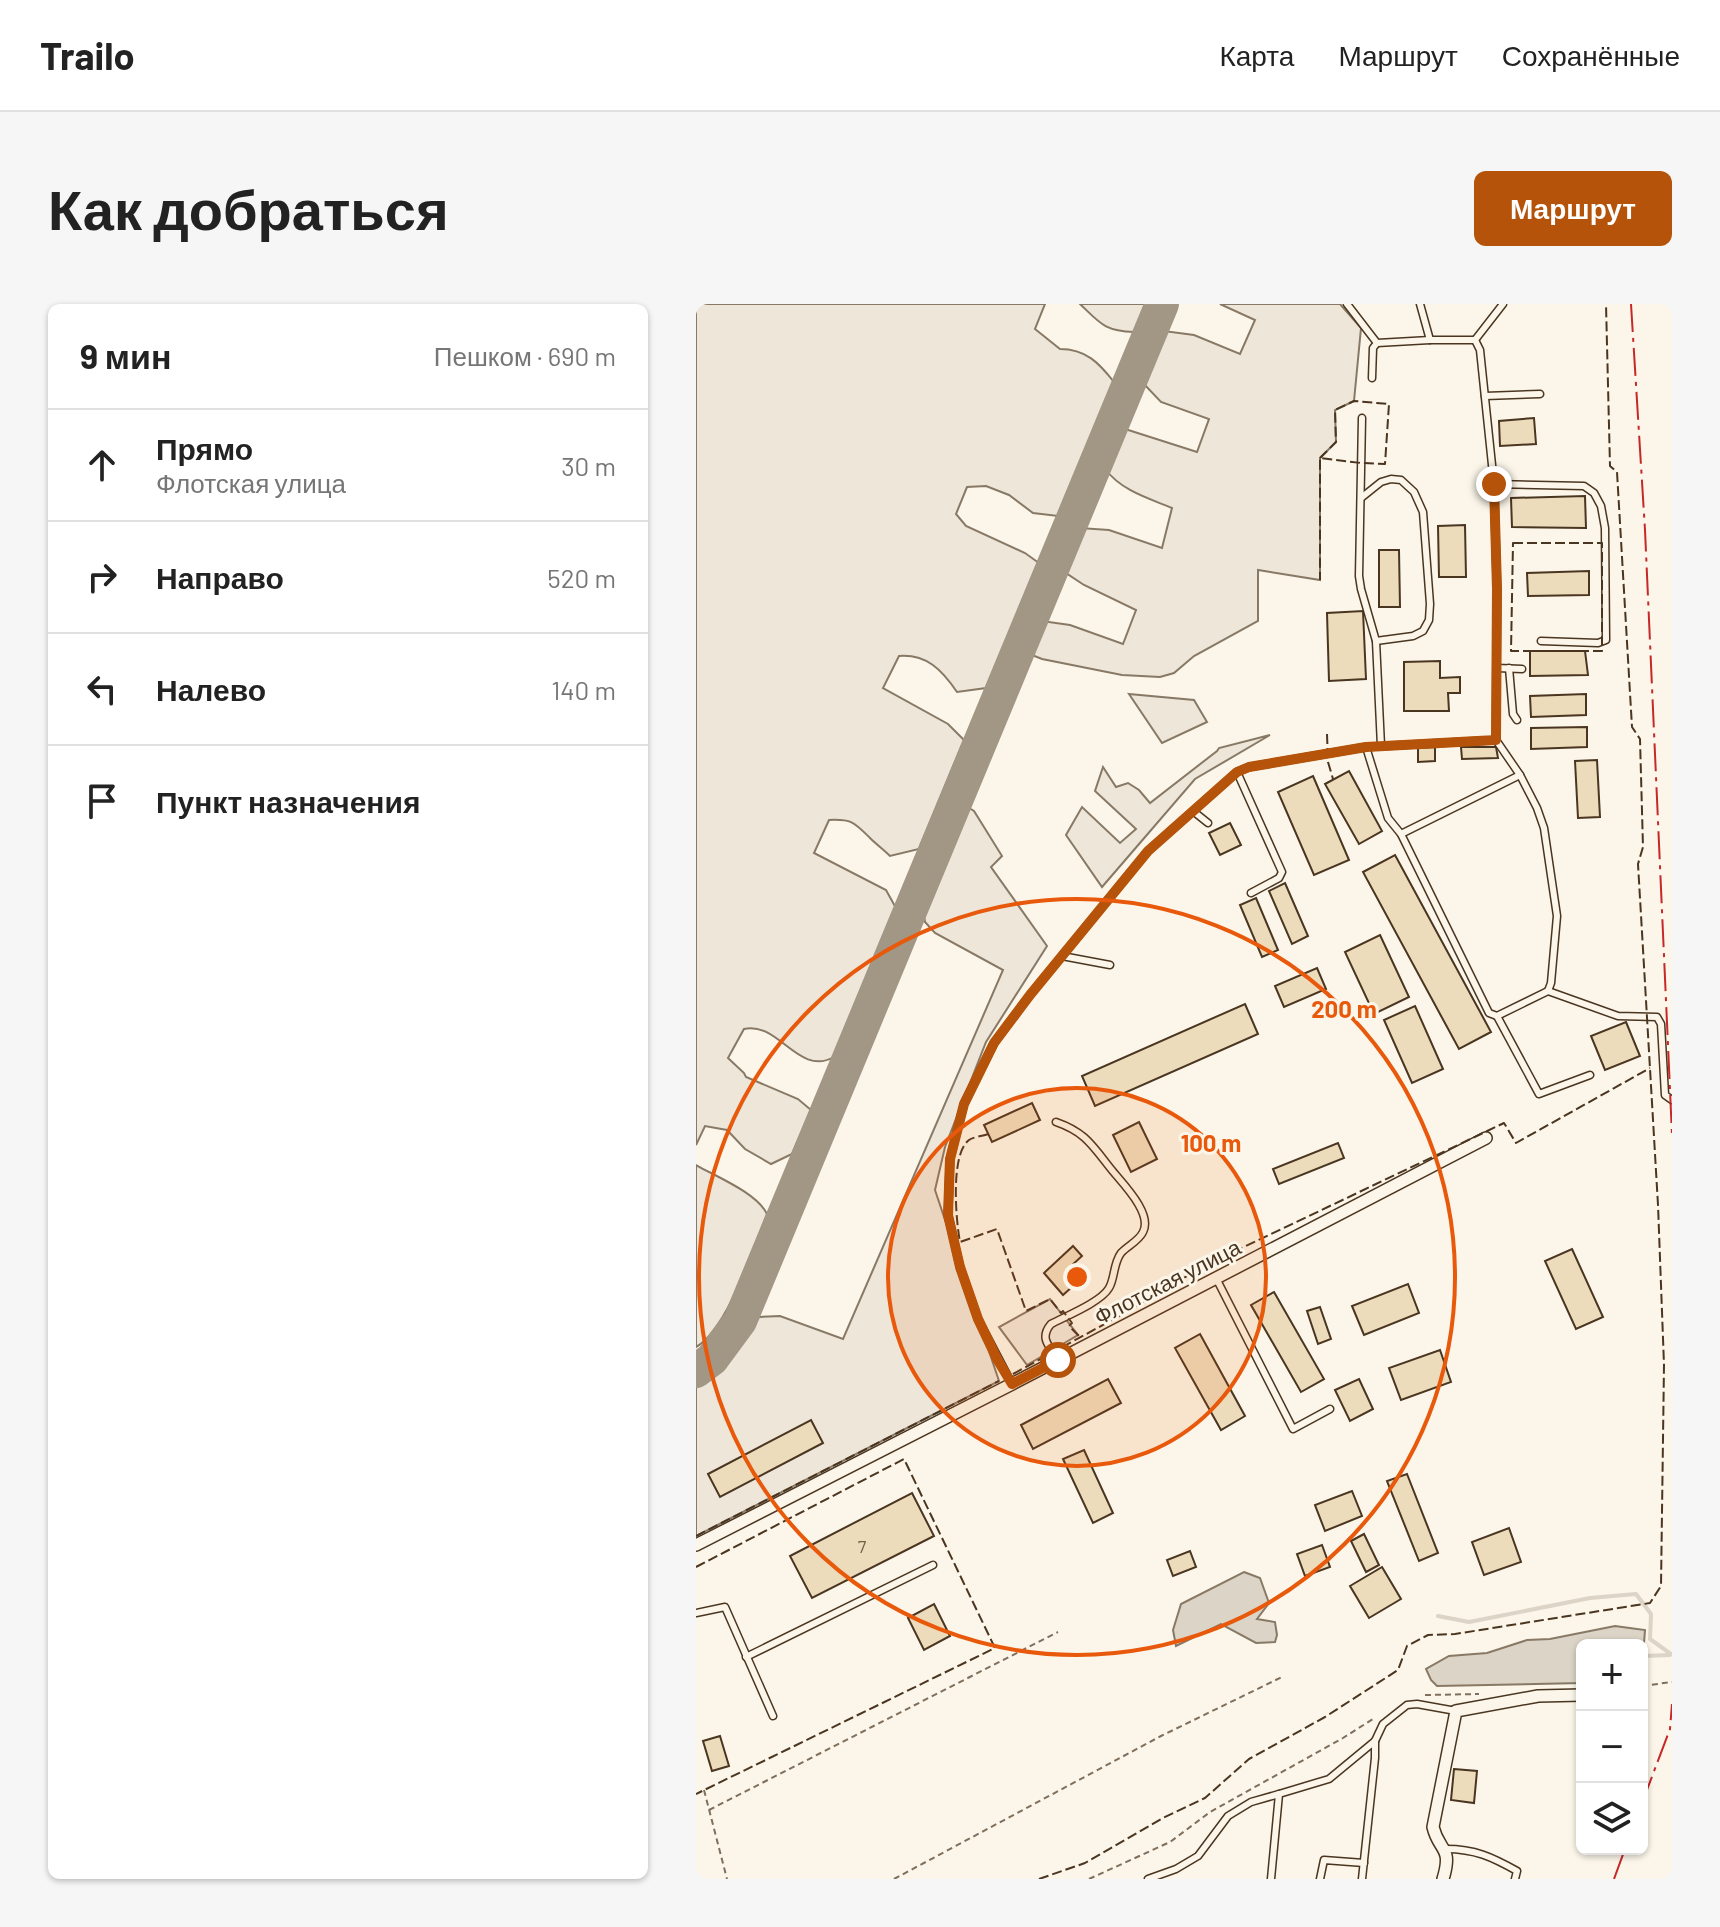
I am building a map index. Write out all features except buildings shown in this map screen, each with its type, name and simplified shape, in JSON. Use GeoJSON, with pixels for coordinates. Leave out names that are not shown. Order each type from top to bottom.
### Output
{"type":"FeatureCollection","features":[{"type":"Feature","properties":{"kind":"street","name":"Флотская улица"},"geometry":{"type":"LineString","coordinates":[[696,1545],[1486,1138]]}},
{"type":"Feature","properties":{"kind":"street"},"geometry":{"type":"LineString","coordinates":[[1443,1879],[1447,1866],[1446,1849],[1435,1837],[1433,1827],[1456,1711],[1538,1696],[1576,1695]]}},
{"type":"Feature","properties":{"kind":"lane"},"geometry":{"type":"LineString","coordinates":[[1347,304],[1377,343]]}},
{"type":"Feature","properties":{"kind":"lane"},"geometry":{"type":"LineString","coordinates":[[1420,304],[1430,340]]}},
{"type":"Feature","properties":{"kind":"lane"},"geometry":{"type":"LineString","coordinates":[[1475,340],[1503,304]]}},
{"type":"Feature","properties":{"kind":"lane"},"geometry":{"type":"LineString","coordinates":[[1372,378],[1373,348],[1377,343],[1475,340]]}},
{"type":"Feature","properties":{"kind":"lane"},"geometry":{"type":"LineString","coordinates":[[1475,340],[1480,350],[1494,484],[1496,740],[1520,775],[1544,828],[1557,916],[1548,991],[1497,1016]]}},
{"type":"Feature","properties":{"kind":"lane"},"geometry":{"type":"LineString","coordinates":[[1485,396],[1540,394]]}},
{"type":"Feature","properties":{"kind":"lane"},"geometry":{"type":"LineString","coordinates":[[1362,418],[1359,576],[1376,641],[1381,746]]}},
{"type":"Feature","properties":{"kind":"lane"},"geometry":{"type":"LineString","coordinates":[[1360,499],[1381,482],[1401,480],[1414,492],[1423,512],[1429,620],[1423,631],[1413,636],[1376,641]]}},
{"type":"Feature","properties":{"kind":"lane"},"geometry":{"type":"LineString","coordinates":[[1494,484],[1584,486],[1594,493],[1601,506],[1605,528],[1606,640],[1598,643],[1541,641]]}},
{"type":"Feature","properties":{"kind":"lane"},"geometry":{"type":"LineString","coordinates":[[1497,668],[1522,669]]}},
{"type":"Feature","properties":{"kind":"lane"},"geometry":{"type":"LineString","coordinates":[[1509,668],[1513,714],[1517,720]]}},
{"type":"Feature","properties":{"kind":"lane"},"geometry":{"type":"LineString","coordinates":[[1012,1384],[978,1319],[960,1267],[948,1215],[950,1159],[964,1104],[994,1043],[1148,851],[1237,772],[1249,767],[1366,747],[1496,740]]}},
{"type":"Feature","properties":{"kind":"lane"},"geometry":{"type":"LineString","coordinates":[[1366,747],[1388,818],[1401,834],[1489,1013],[1497,1016],[1539,1094],[1590,1075]]}},
{"type":"Feature","properties":{"kind":"lane"},"geometry":{"type":"LineString","coordinates":[[1237,772],[1282,872],[1279,878],[1251,893]]}},
{"type":"Feature","properties":{"kind":"lane"},"geometry":{"type":"LineString","coordinates":[[1401,834],[1520,775]]}},
{"type":"Feature","properties":{"kind":"lane"},"geometry":{"type":"LineString","coordinates":[[1193,811],[1208,823]]}},
{"type":"Feature","properties":{"kind":"lane"},"geometry":{"type":"LineString","coordinates":[[1062,956],[1110,965]]}},
{"type":"Feature","properties":{"kind":"lane"},"geometry":{"type":"LineString","coordinates":[[1548,991],[1618,1016],[1657,1017],[1661,1024],[1665,1095],[1672,1100]]}},
{"type":"Feature","properties":{"kind":"lane"},"geometry":{"type":"LineString","coordinates":[[1056,1122],[1072,1128],[1087,1139],[1142,1209],[1145,1224],[1143,1233],[1121,1253],[1111,1286],[1103,1296],[1051,1324],[1045,1331],[1045,1338],[1058,1360]]}},
{"type":"Feature","properties":{"kind":"lane"},"geometry":{"type":"LineString","coordinates":[[1216,1278],[1293,1429],[1330,1409]]}},
{"type":"Feature","properties":{"kind":"lane"},"geometry":{"type":"LineString","coordinates":[[746,1657],[933,1565]]}},
{"type":"Feature","properties":{"kind":"lane"},"geometry":{"type":"LineString","coordinates":[[696,1613],[725,1607],[773,1716]]}},
{"type":"Feature","properties":{"kind":"lane"},"geometry":{"type":"LineString","coordinates":[[1362,1879],[1375,1741],[1383,1724],[1407,1705],[1456,1711]]}},
{"type":"Feature","properties":{"kind":"lane"},"geometry":{"type":"LineString","coordinates":[[1148,1879],[1176,1869],[1198,1856],[1228,1816],[1251,1802],[1329,1779],[1375,1741]]}},
{"type":"Feature","properties":{"kind":"lane"},"geometry":{"type":"LineString","coordinates":[[1271,1879],[1279,1794]]}},
{"type":"Feature","properties":{"kind":"lane"},"geometry":{"type":"LineString","coordinates":[[1446,1849],[1473,1851],[1493,1857],[1517,1871],[1515,1879]]}},
{"type":"Feature","properties":{"kind":"lane"},"geometry":{"type":"LineString","coordinates":[[1320,1879],[1324,1860],[1364,1863]]}},
{"type":"Feature","properties":{"kind":"lane"},"geometry":{"type":"LineString","coordinates":[[1176,1869],[1176,1879]]}},
{"type":"Feature","properties":{"kind":"path"},"geometry":{"type":"LineString","coordinates":[[709,1810],[1058,1632]]}},
{"type":"Feature","properties":{"kind":"path"},"geometry":{"type":"LineString","coordinates":[[894,1879],[1161,1736],[1284,1676]]}},
{"type":"Feature","properties":{"kind":"path"},"geometry":{"type":"LineString","coordinates":[[1648,1685],[1672,1682]]}},
{"type":"Feature","properties":{"kind":"path"},"geometry":{"type":"LineString","coordinates":[[1426,1695],[1485,1693]]}},
{"type":"Feature","properties":{"kind":"path"},"geometry":{"type":"LineString","coordinates":[[1089,1879],[1170,1842],[1210,1812],[1377,1717]]}},
{"type":"Feature","properties":{"kind":"path"},"geometry":{"type":"LineString","coordinates":[[704,1790],[727,1879]]}},
{"type":"Feature","properties":{"kind":"shaded area"},"geometry":{"type":"Polygon","coordinates":[[[696,304],[1045,304],[1035,329],[1060,349],[1077,351],[1091,358],[1114,382],[1058,516],[1033,513],[1009,495],[986,486],[967,487],[956,514],[966,526],[1025,553],[1039,563],[986,688],[957,692],[933,665],[918,658],[899,656],[883,688],[948,724],[964,740],[919,849],[890,856],[852,823],[829,820],[814,853],[886,890],[896,908],[834,1057],[810,1060],[768,1033],[744,1029],[728,1058],[746,1077],[798,1099],[811,1110],[792,1154],[771,1164],[745,1149],[727,1130],[705,1126],[696,1145],[696,304]]]}},
{"type":"Feature","properties":{"kind":"shaded area"},"geometry":{"type":"Polygon","coordinates":[[[1080,304],[1146,304],[1134,332],[1103,325],[1080,304]]]}},
{"type":"Feature","properties":{"kind":"shaded area"},"geometry":{"type":"Polygon","coordinates":[[[1220,304],[1340,304],[1361,328],[1354,401],[1335,410],[1336,442],[1320,458],[1320,580],[1258,570],[1258,621],[1194,656],[1174,673],[1160,677],[1122,675],[1032,655],[1032,645],[1042,621],[1070,625],[1123,644],[1136,610],[1084,585],[1063,571],[1080,528],[1109,530],[1162,548],[1172,508],[1127,488],[1105,469],[1122,428],[1197,452],[1209,419],[1161,402],[1142,382],[1164,331],[1194,335],[1240,354],[1255,320],[1220,304]]]}},
{"type":"Feature","properties":{"kind":"shaded area"},"geometry":{"type":"Polygon","coordinates":[[[1129,694],[1194,700],[1207,722],[1162,743],[1129,694]]]}},
{"type":"Feature","properties":{"kind":"shaded area"},"geometry":{"type":"Polygon","coordinates":[[[1270,735],[1195,779],[1102,887],[1066,835],[1082,807],[1120,843],[1136,829],[1095,791],[1103,767],[1116,787],[1128,783],[1150,803],[1219,748],[1270,735]]]}},
{"type":"Feature","properties":{"kind":"shaded area"},"geometry":{"type":"Polygon","coordinates":[[[969,808],[974,811],[1002,856],[991,867],[1047,946],[986,1042],[945,1147],[935,1190],[999,1381],[696,1536],[696,1384],[727,1357],[750,1324],[759,1317],[780,1316],[843,1339],[1003,970],[935,933],[925,922],[923,909],[963,811],[969,808]]]}},
{"type":"Feature","properties":{"kind":"shaded area"},"geometry":{"type":"Polygon","coordinates":[[[696,1165],[746,1192],[767,1214],[728,1307],[707,1338],[696,1347],[696,1165]]]}},
{"type":"Feature","properties":{"kind":"shaded area"},"geometry":{"type":"Polygon","coordinates":[[[1050,1299],[1078,1335],[1027,1365],[999,1327],[1050,1299]]]}},
{"type":"Feature","properties":{"kind":"shaded area"},"geometry":{"type":"Polygon","coordinates":[[[1244,1572],[1260,1578],[1269,1603],[1257,1619],[1275,1622],[1275,1642],[1256,1643],[1221,1624],[1176,1646],[1173,1630],[1181,1604],[1244,1572]]]}},
{"type":"Feature","properties":{"kind":"shaded area"},"geometry":{"type":"Polygon","coordinates":[[[1615,1626],[1645,1630],[1644,1639],[1576,1639],[1576,1683],[1437,1686],[1426,1669],[1449,1656],[1487,1653],[1527,1640],[1550,1639],[1615,1626]]]}},
{"type":"Feature","properties":{"kind":"waterway"},"geometry":{"type":"LineString","coordinates":[[1438,1616],[1469,1622],[1590,1598],[1636,1594],[1651,1614],[1650,1639],[1671,1654]]}},
{"type":"Feature","properties":{"kind":"waterway"},"geometry":{"type":"LineString","coordinates":[[1648,1656],[1670,1655]]}},
{"type":"Feature","properties":{"kind":"taxiway"},"geometry":{"type":"LineString","coordinates":[[696,1371],[712,1359],[740,1321],[1162,304]]}},
{"type":"Feature","properties":{"kind":"fence"},"geometry":{"type":"LineString","coordinates":[[1039,1879],[1085,1863],[1163,1818],[1205,1798],[1249,1759],[1325,1717],[1398,1670],[1407,1646],[1428,1635],[1455,1634],[1650,1603],[1661,1586],[1664,1365],[1638,864],[1643,847],[1640,739],[1632,727],[1617,472],[1610,466],[1606,304]]}},
{"type":"Feature","properties":{"kind":"fence"},"geometry":{"type":"LineString","coordinates":[[1320,458],[1336,442],[1335,410],[1354,401],[1389,404],[1385,464],[1320,458],[1320,580]]}},
{"type":"Feature","properties":{"kind":"fence"},"geometry":{"type":"LineString","coordinates":[[1513,543],[1602,543],[1602,651],[1511,651],[1513,543]]}},
{"type":"Feature","properties":{"kind":"fence"},"geometry":{"type":"LineString","coordinates":[[1327,734],[1328,762],[1333,779]]}},
{"type":"Feature","properties":{"kind":"fence"},"geometry":{"type":"LineString","coordinates":[[1013,1374],[1204,1266],[1504,1123],[1516,1143],[1650,1068]]}},
{"type":"Feature","properties":{"kind":"fence"},"geometry":{"type":"LineString","coordinates":[[988,1134],[969,1140],[959,1159],[956,1188],[960,1242],[997,1229],[1026,1311],[1050,1299],[1061,1313],[1063,1311],[1072,1323],[1069,1326],[1081,1338]]}},
{"type":"Feature","properties":{"kind":"fence"},"geometry":{"type":"LineString","coordinates":[[696,1536],[999,1381]]}},
{"type":"Feature","properties":{"kind":"fence"},"geometry":{"type":"LineString","coordinates":[[696,1567],[904,1459],[995,1648],[696,1794]]}},
{"type":"Feature","properties":{"kind":"power"},"geometry":{"type":"LineString","coordinates":[[1631,304],[1645,530],[1672,1135]]}},
{"type":"Feature","properties":{"kind":"power"},"geometry":{"type":"LineString","coordinates":[[1648,1787],[1670,1729],[1672,1704]]}},
{"type":"Feature","properties":{"kind":"power"},"geometry":{"type":"LineString","coordinates":[[1614,1879],[1623,1855]]}},
{"type":"Feature","properties":{"kind":"route"},"geometry":{"type":"LineString","coordinates":[[1058,1360],[1012,1384],[978,1319],[960,1267],[948,1215],[950,1159],[964,1104],[994,1043],[1148,851],[1237,772],[1249,767],[1366,747],[1496,740],[1494,484]]}}]}
